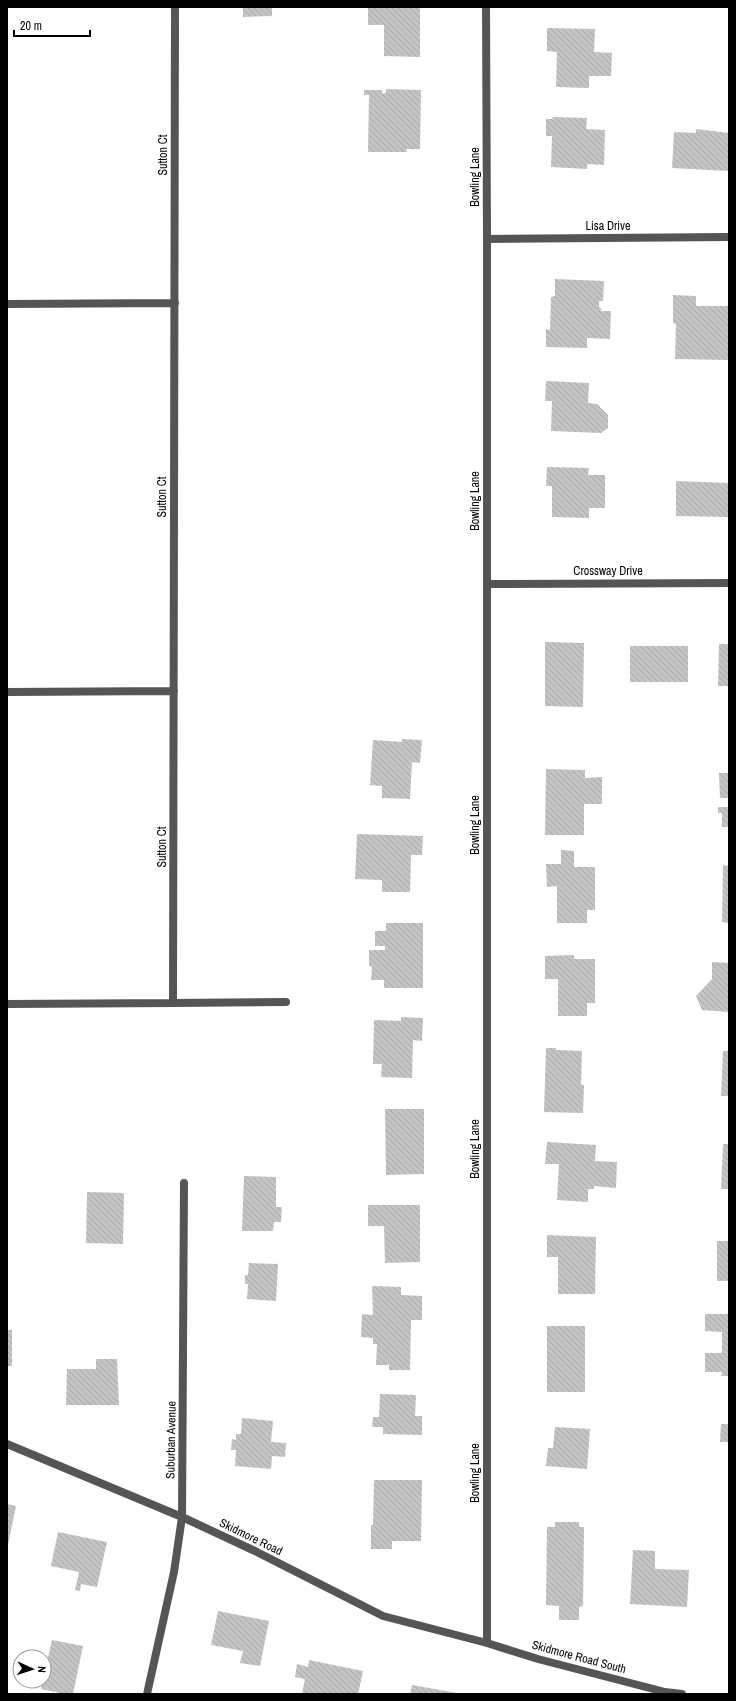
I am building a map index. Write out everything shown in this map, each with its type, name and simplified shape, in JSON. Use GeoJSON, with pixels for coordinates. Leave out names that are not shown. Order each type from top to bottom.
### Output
{"type":"FeatureCollection","features":[{"type":"Feature","properties":{"kind":"street","name":"Sutton Ct"},"geometry":{"type":"LineString","coordinates":[[173,1003],[175,7]]}},
{"type":"Feature","properties":{"kind":"street","name":"Bowling Lane"},"geometry":{"type":"LineString","coordinates":[[486,7],[488,239],[487,1643]]}},
{"type":"Feature","properties":{"kind":"street","name":"Lisa Drive"},"geometry":{"type":"LineString","coordinates":[[488,239],[729,237]]}},
{"type":"Feature","properties":{"kind":"street"},"geometry":{"type":"LineString","coordinates":[[7,304],[174,303]]}},
{"type":"Feature","properties":{"kind":"street","name":"Crossway Drive"},"geometry":{"type":"LineString","coordinates":[[487,584],[729,583]]}},
{"type":"Feature","properties":{"kind":"street"},"geometry":{"type":"LineString","coordinates":[[7,692],[174,691]]}},
{"type":"Feature","properties":{"kind":"street"},"geometry":{"type":"LineString","coordinates":[[7,1004],[286,1002]]}},
{"type":"Feature","properties":{"kind":"street","name":"Suburban Avenue"},"geometry":{"type":"LineString","coordinates":[[147,1694],[174,1572],[182,1517],[184,1183]]}},
{"type":"Feature","properties":{"kind":"street","name":"Skidmore Road"},"geometry":{"type":"LineString","coordinates":[[7,1444],[182,1517],[255,1551],[383,1616],[487,1643]]}},
{"type":"Feature","properties":{"kind":"street","name":"Skidmore Road South"},"geometry":{"type":"LineString","coordinates":[[487,1643],[538,1659],[665,1693],[682,1694]]}},
{"type":"Feature","properties":{"kind":"building"},"geometry":{"type":"Polygon","coordinates":[[[243,7],[272,7],[272,16],[243,17],[243,7]]]}},
{"type":"Feature","properties":{"kind":"building"},"geometry":{"type":"Polygon","coordinates":[[[368,7],[420,7],[420,57],[384,56],[384,25],[368,25],[368,7]]]}},
{"type":"Feature","properties":{"kind":"building"},"geometry":{"type":"Polygon","coordinates":[[[547,28],[595,29],[594,52],[612,53],[611,76],[589,76],[589,88],[556,87],[557,52],[547,51],[547,28]]]}},
{"type":"Feature","properties":{"kind":"building"},"geometry":{"type":"Polygon","coordinates":[[[386,89],[421,90],[420,149],[406,149],[407,152],[368,152],[369,95],[364,95],[364,90],[382,90],[382,94],[386,93],[386,89]]]}},
{"type":"Feature","properties":{"kind":"building"},"geometry":{"type":"Polygon","coordinates":[[[552,117],[587,118],[586,129],[605,130],[604,165],[587,164],[587,169],[551,167],[552,136],[546,136],[546,119],[553,119],[552,117]]]}},
{"type":"Feature","properties":{"kind":"building"},"geometry":{"type":"Polygon","coordinates":[[[696,129],[729,133],[729,171],[672,168],[674,132],[696,133],[696,129]]]}},
{"type":"Feature","properties":{"kind":"building"},"geometry":{"type":"Polygon","coordinates":[[[555,279],[604,281],[603,301],[599,301],[599,307],[601,308],[601,311],[611,311],[610,339],[587,338],[587,348],[546,347],[546,329],[550,330],[551,297],[555,296],[555,279]]]}},
{"type":"Feature","properties":{"kind":"building"},"geometry":{"type":"Polygon","coordinates":[[[673,295],[696,296],[696,306],[729,306],[729,360],[675,359],[676,324],[673,323],[673,295]]]}},
{"type":"Feature","properties":{"kind":"building"},"geometry":{"type":"Polygon","coordinates":[[[546,381],[589,383],[588,403],[597,404],[608,415],[608,428],[601,433],[551,431],[552,401],[545,401],[546,381]]]}},
{"type":"Feature","properties":{"kind":"building"},"geometry":{"type":"Polygon","coordinates":[[[547,467],[589,468],[588,475],[605,475],[605,508],[589,508],[589,518],[552,517],[552,486],[546,486],[547,467]]]}},
{"type":"Feature","properties":{"kind":"building"},"geometry":{"type":"Polygon","coordinates":[[[676,481],[729,483],[729,517],[676,516],[676,481]]]}},
{"type":"Feature","properties":{"kind":"building"},"geometry":{"type":"Polygon","coordinates":[[[545,642],[584,643],[583,707],[545,706],[545,642]]]}},
{"type":"Feature","properties":{"kind":"building"},"geometry":{"type":"Polygon","coordinates":[[[719,644],[729,644],[729,686],[718,686],[719,644]]]}},
{"type":"Feature","properties":{"kind":"building"},"geometry":{"type":"Polygon","coordinates":[[[630,646],[688,646],[688,682],[630,682],[630,646]]]}},
{"type":"Feature","properties":{"kind":"building"},"geometry":{"type":"Polygon","coordinates":[[[402,739],[422,740],[420,763],[412,762],[410,799],[382,798],[382,786],[370,785],[373,740],[402,742],[402,739]]]}},
{"type":"Feature","properties":{"kind":"building"},"geometry":{"type":"Polygon","coordinates":[[[546,769],[585,770],[585,778],[602,777],[602,804],[584,804],[584,835],[545,835],[546,769]]]}},
{"type":"Feature","properties":{"kind":"building"},"geometry":{"type":"Polygon","coordinates":[[[719,773],[729,773],[729,798],[720,798],[719,773]]]}},
{"type":"Feature","properties":{"kind":"building"},"geometry":{"type":"Polygon","coordinates":[[[718,807],[729,807],[729,827],[722,827],[722,813],[718,813],[718,807]]]}},
{"type":"Feature","properties":{"kind":"building"},"geometry":{"type":"Polygon","coordinates":[[[357,834],[423,836],[422,855],[411,855],[410,892],[382,892],[382,880],[355,879],[357,834]]]}},
{"type":"Feature","properties":{"kind":"building"},"geometry":{"type":"Polygon","coordinates":[[[561,850],[574,851],[574,867],[595,867],[595,910],[587,910],[587,923],[557,923],[557,886],[547,887],[546,864],[561,864],[561,850]]]}},
{"type":"Feature","properties":{"kind":"building"},"geometry":{"type":"Polygon","coordinates":[[[723,865],[729,866],[729,923],[722,922],[723,865]]]}},
{"type":"Feature","properties":{"kind":"building"},"geometry":{"type":"Polygon","coordinates":[[[386,923],[423,923],[423,988],[384,988],[384,980],[371,980],[372,966],[369,966],[369,950],[385,950],[385,946],[375,946],[375,931],[386,931],[386,923]]]}},
{"type":"Feature","properties":{"kind":"building"},"geometry":{"type":"Polygon","coordinates":[[[574,955],[574,959],[595,959],[595,1003],[587,1003],[587,1016],[558,1016],[558,979],[545,979],[545,956],[574,955]]]}},
{"type":"Feature","properties":{"kind":"building"},"geometry":{"type":"Polygon","coordinates":[[[712,962],[729,963],[729,1012],[702,1010],[696,996],[712,979],[712,962]]]}},
{"type":"Feature","properties":{"kind":"building"},"geometry":{"type":"Polygon","coordinates":[[[401,1017],[423,1018],[422,1041],[413,1040],[412,1078],[381,1077],[382,1064],[373,1064],[374,1020],[401,1021],[401,1017]]]}},
{"type":"Feature","properties":{"kind":"building"},"geometry":{"type":"Polygon","coordinates":[[[546,1048],[582,1051],[581,1085],[584,1085],[583,1113],[544,1112],[546,1048]]]}},
{"type":"Feature","properties":{"kind":"building"},"geometry":{"type":"Polygon","coordinates":[[[723,1051],[729,1051],[729,1096],[721,1096],[723,1051]]]}},
{"type":"Feature","properties":{"kind":"building"},"geometry":{"type":"Polygon","coordinates":[[[385,1109],[424,1109],[424,1174],[386,1175],[385,1109]]]}},
{"type":"Feature","properties":{"kind":"building"},"geometry":{"type":"Polygon","coordinates":[[[547,1142],[596,1145],[595,1161],[617,1162],[616,1188],[594,1186],[594,1189],[588,1189],[588,1202],[557,1200],[559,1164],[545,1164],[547,1142]]]}},
{"type":"Feature","properties":{"kind":"building"},"geometry":{"type":"Polygon","coordinates":[[[723,1144],[729,1144],[729,1189],[721,1189],[723,1144]]]}},
{"type":"Feature","properties":{"kind":"building"},"geometry":{"type":"Polygon","coordinates":[[[244,1176],[276,1177],[276,1207],[282,1207],[281,1222],[274,1222],[273,1231],[242,1231],[244,1176]]]}},
{"type":"Feature","properties":{"kind":"building"},"geometry":{"type":"Polygon","coordinates":[[[87,1192],[124,1193],[123,1244],[86,1243],[87,1192]]]}},
{"type":"Feature","properties":{"kind":"building"},"geometry":{"type":"Polygon","coordinates":[[[368,1205],[420,1205],[420,1262],[385,1263],[384,1226],[368,1226],[368,1205]]]}},
{"type":"Feature","properties":{"kind":"building"},"geometry":{"type":"Polygon","coordinates":[[[547,1235],[596,1237],[595,1294],[558,1294],[558,1257],[547,1257],[547,1235]]]}},
{"type":"Feature","properties":{"kind":"building"},"geometry":{"type":"Polygon","coordinates":[[[717,1241],[729,1241],[729,1281],[717,1281],[717,1241]]]}},
{"type":"Feature","properties":{"kind":"building"},"geometry":{"type":"Polygon","coordinates":[[[249,1263],[278,1264],[276,1301],[247,1299],[248,1284],[245,1284],[245,1275],[248,1275],[249,1263]]]}},
{"type":"Feature","properties":{"kind":"building"},"geometry":{"type":"Polygon","coordinates":[[[372,1286],[401,1287],[401,1295],[422,1296],[422,1320],[411,1320],[410,1370],[389,1370],[389,1364],[376,1365],[377,1344],[373,1344],[373,1338],[361,1337],[362,1314],[373,1315],[372,1286]]]}},
{"type":"Feature","properties":{"kind":"building"},"geometry":{"type":"Polygon","coordinates":[[[705,1314],[729,1314],[729,1376],[721,1376],[722,1372],[705,1372],[705,1353],[722,1353],[722,1332],[705,1331],[705,1314]]]}},
{"type":"Feature","properties":{"kind":"building"},"geometry":{"type":"Polygon","coordinates":[[[547,1326],[585,1326],[585,1392],[547,1392],[547,1326]]]}},
{"type":"Feature","properties":{"kind":"building"},"geometry":{"type":"Polygon","coordinates":[[[7,1330],[12,1330],[12,1366],[7,1366],[7,1330]]]}},
{"type":"Feature","properties":{"kind":"building"},"geometry":{"type":"Polygon","coordinates":[[[96,1359],[117,1359],[119,1405],[66,1405],[67,1369],[96,1369],[96,1359]]]}},
{"type":"Feature","properties":{"kind":"building"},"geometry":{"type":"Polygon","coordinates":[[[380,1394],[416,1395],[415,1416],[422,1416],[422,1435],[383,1434],[383,1427],[372,1427],[373,1417],[379,1417],[380,1394]]]}},
{"type":"Feature","properties":{"kind":"building"},"geometry":{"type":"Polygon","coordinates":[[[242,1418],[273,1421],[271,1442],[286,1443],[285,1457],[272,1456],[271,1469],[235,1466],[236,1450],[231,1450],[232,1439],[236,1440],[236,1434],[241,1434],[242,1418]]]}},
{"type":"Feature","properties":{"kind":"building"},"geometry":{"type":"Polygon","coordinates":[[[721,1424],[729,1424],[729,1442],[720,1442],[721,1424]]]}},
{"type":"Feature","properties":{"kind":"building"},"geometry":{"type":"Polygon","coordinates":[[[555,1427],[590,1429],[587,1469],[546,1466],[548,1448],[553,1448],[555,1427]]]}},
{"type":"Feature","properties":{"kind":"building"},"geometry":{"type":"Polygon","coordinates":[[[374,1480],[422,1480],[421,1541],[392,1541],[392,1549],[371,1549],[374,1480]]]}},
{"type":"Feature","properties":{"kind":"building"},"geometry":{"type":"Polygon","coordinates":[[[7,1504],[16,1506],[8,1545],[7,1545],[7,1504]]]}},
{"type":"Feature","properties":{"kind":"building"},"geometry":{"type":"Polygon","coordinates":[[[555,1522],[579,1522],[579,1527],[584,1527],[583,1606],[579,1607],[579,1620],[559,1620],[559,1606],[546,1605],[547,1527],[555,1527],[555,1522]]]}},
{"type":"Feature","properties":{"kind":"building"},"geometry":{"type":"Polygon","coordinates":[[[58,1532],[107,1542],[97,1587],[81,1584],[80,1591],[75,1590],[79,1572],[51,1566],[58,1532]]]}},
{"type":"Feature","properties":{"kind":"building"},"geometry":{"type":"Polygon","coordinates":[[[633,1550],[655,1551],[655,1569],[689,1570],[687,1607],[630,1604],[633,1550]]]}},
{"type":"Feature","properties":{"kind":"building"},"geometry":{"type":"Polygon","coordinates":[[[218,1611],[269,1621],[260,1666],[240,1663],[243,1651],[211,1645],[218,1611]]]}},
{"type":"Feature","properties":{"kind":"building"},"geometry":{"type":"Polygon","coordinates":[[[52,1640],[83,1646],[73,1694],[65,1694],[41,1689],[52,1689],[52,1649],[50,1649],[52,1640]]]}},
{"type":"Feature","properties":{"kind":"building"},"geometry":{"type":"Polygon","coordinates":[[[309,1660],[363,1671],[358,1694],[302,1694],[305,1679],[295,1677],[297,1664],[308,1667],[309,1660]]]}},
{"type":"Feature","properties":{"kind":"building"},"geometry":{"type":"Polygon","coordinates":[[[412,1685],[457,1693],[457,1694],[410,1694],[412,1685]]]}}]}
